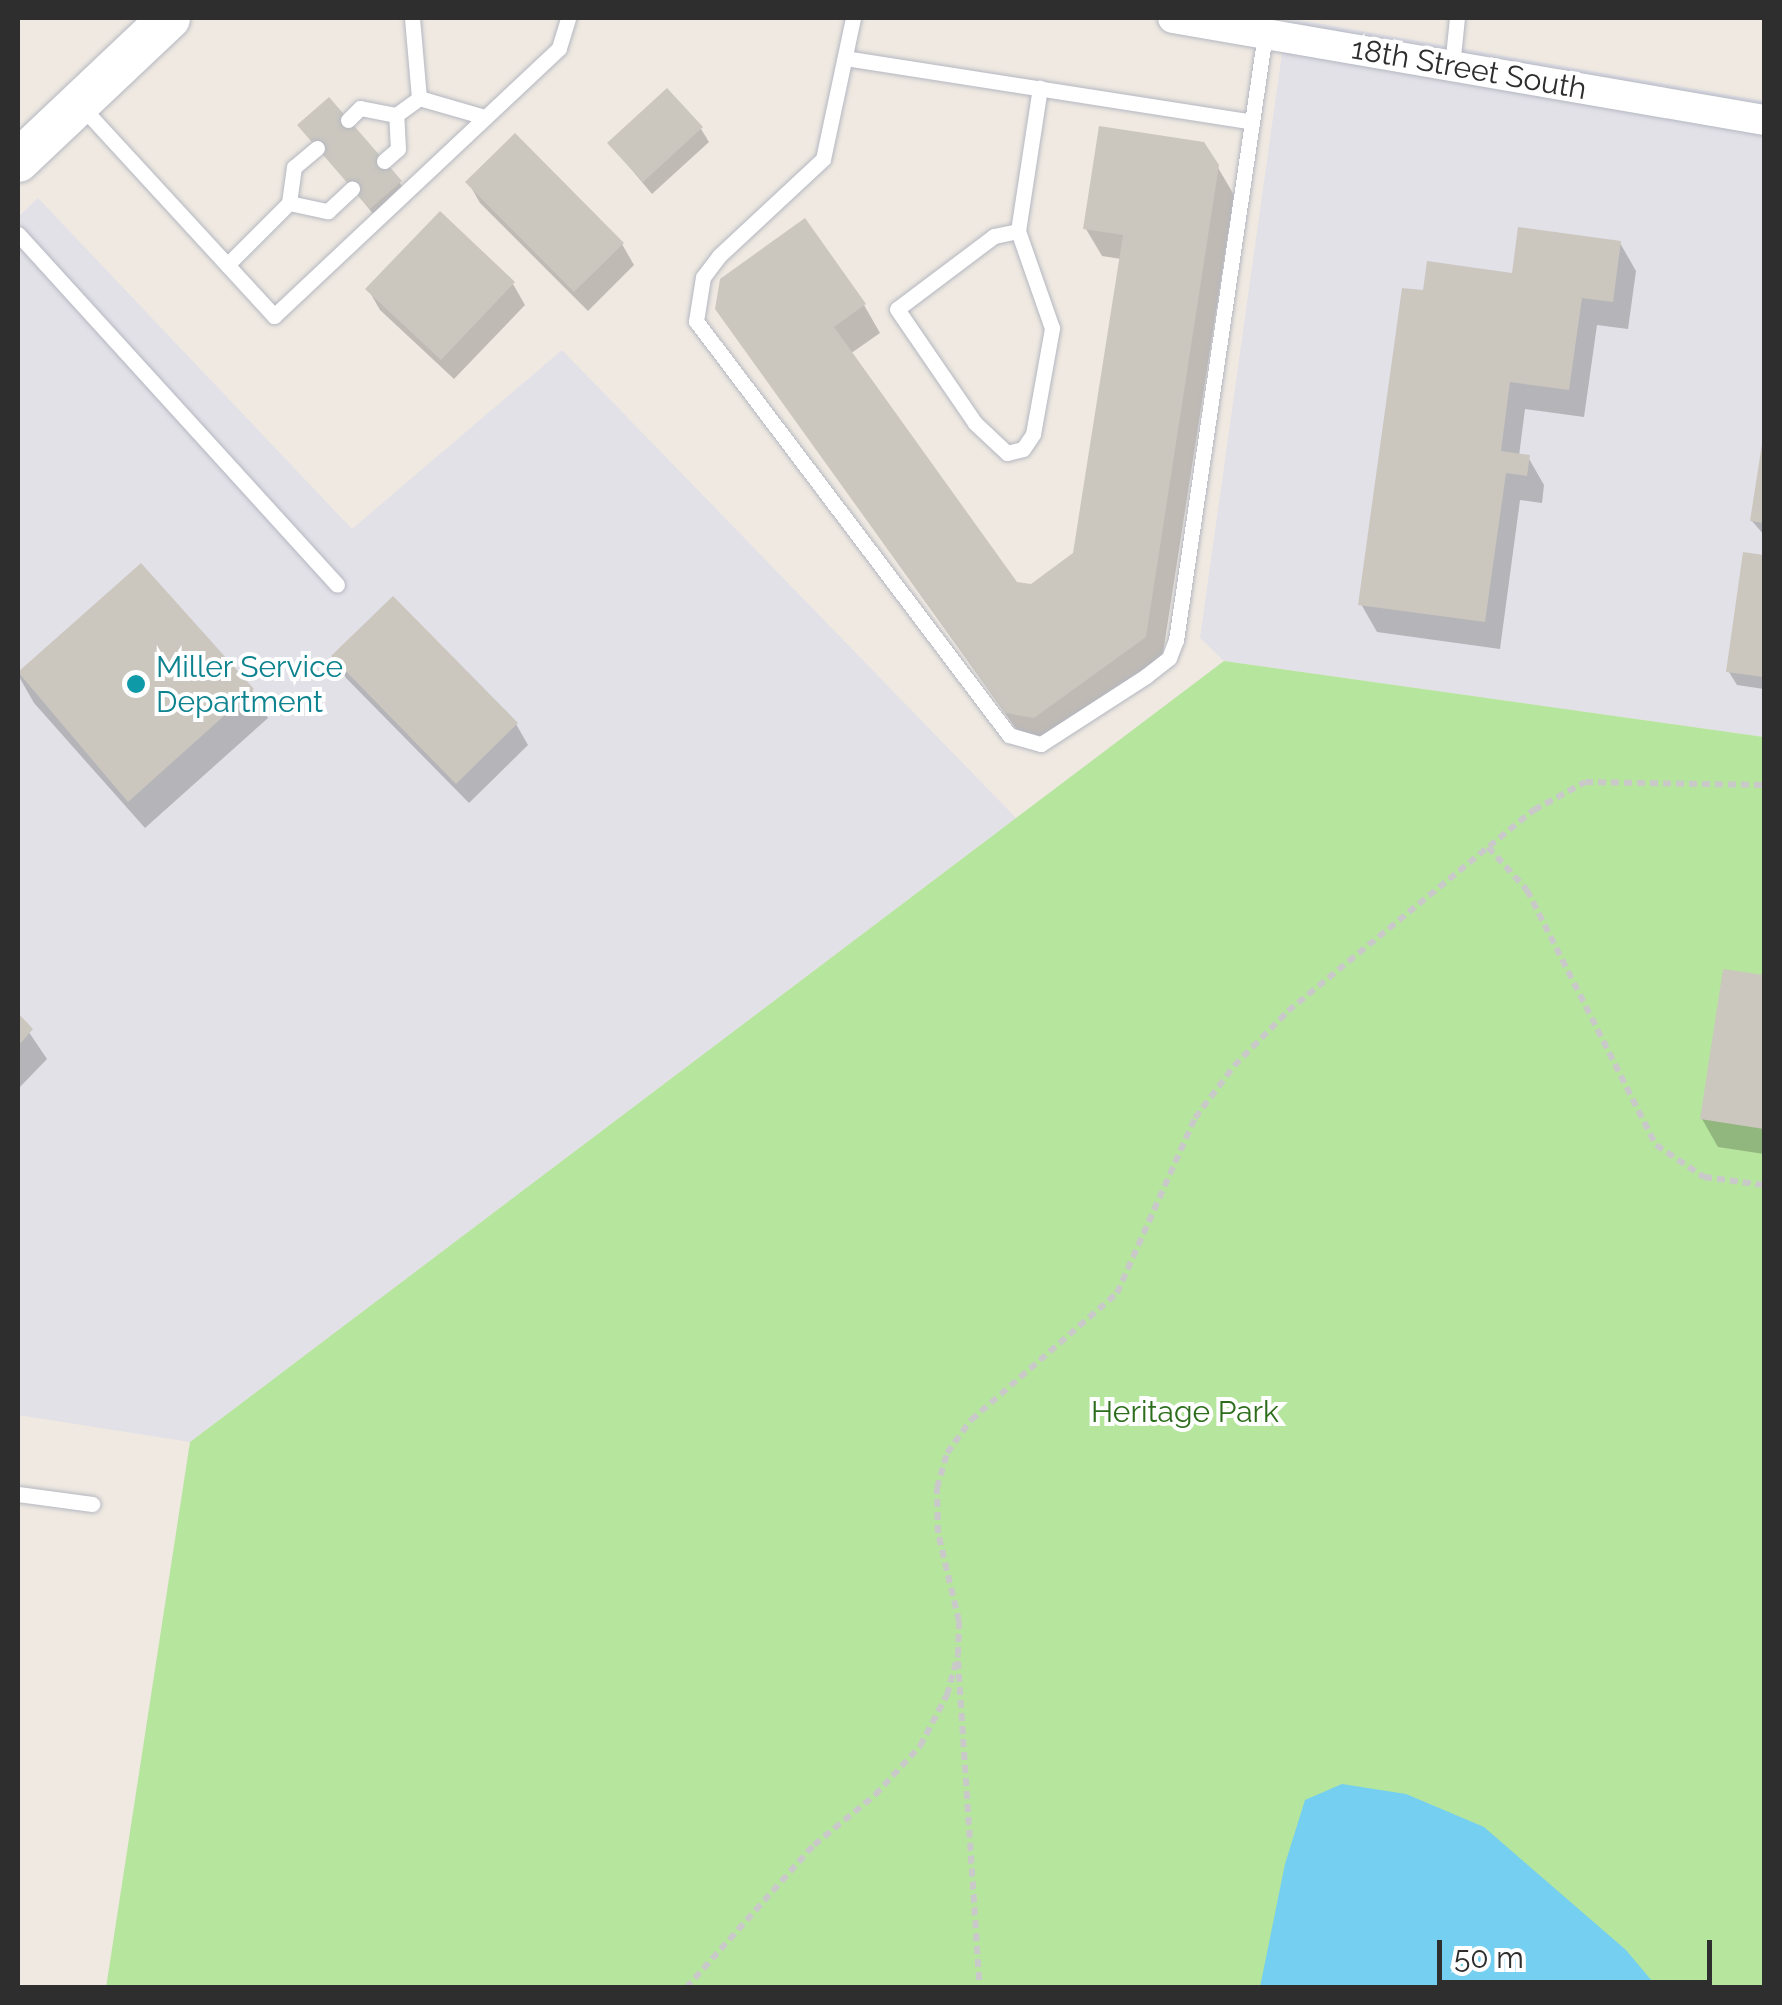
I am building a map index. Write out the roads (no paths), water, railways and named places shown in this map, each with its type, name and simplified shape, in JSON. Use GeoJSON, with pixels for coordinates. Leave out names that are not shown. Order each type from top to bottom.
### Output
{"type":"FeatureCollection","features":[{"type":"Feature","properties":{"kind":"main road"},"geometry":{"type":"LineString","coordinates":[[18,161],[169,18]]}},
{"type":"Feature","properties":{"kind":"street","name":"18th Street South"},"geometry":{"type":"LineString","coordinates":[[1173,18],[1764,120]]}},
{"type":"Feature","properties":{"kind":"lane"},"geometry":{"type":"LineString","coordinates":[[412,18],[418,98]]}},
{"type":"Feature","properties":{"kind":"lane"},"geometry":{"type":"LineString","coordinates":[[78,103],[274,316],[558,48],[568,18]]}},
{"type":"Feature","properties":{"kind":"lane"},"geometry":{"type":"LineString","coordinates":[[853,18],[824,160],[719,256],[703,278],[696,321],[1009,734],[1027,742],[1053,739],[1146,676],[1169,658],[1176,640],[1245,198],[1249,120],[1265,34]]}},
{"type":"Feature","properties":{"kind":"lane"},"geometry":{"type":"LineString","coordinates":[[1452,66],[1456,18]]}},
{"type":"Feature","properties":{"kind":"lane"},"geometry":{"type":"LineString","coordinates":[[845,58],[1249,120]]}},
{"type":"Feature","properties":{"kind":"lane"},"geometry":{"type":"LineString","coordinates":[[1018,231],[994,236],[897,309],[975,424],[1008,453],[1024,450],[1034,434],[1052,328],[1018,231],[1040,88]]}},
{"type":"Feature","properties":{"kind":"lane"},"geometry":{"type":"LineString","coordinates":[[348,120],[360,108],[396,115],[418,98]]}},
{"type":"Feature","properties":{"kind":"lane"},"geometry":{"type":"LineString","coordinates":[[418,98],[485,118]]}},
{"type":"Feature","properties":{"kind":"lane"},"geometry":{"type":"LineString","coordinates":[[384,161],[398,149],[396,115]]}},
{"type":"Feature","properties":{"kind":"lane"},"geometry":{"type":"LineString","coordinates":[[228,265],[290,203],[294,167],[317,148]]}},
{"type":"Feature","properties":{"kind":"lane"},"geometry":{"type":"LineString","coordinates":[[290,203],[328,210],[352,189]]}},
{"type":"Feature","properties":{"kind":"lane"},"geometry":{"type":"LineString","coordinates":[[18,234],[337,585]]}},
{"type":"Feature","properties":{"kind":"lane"},"geometry":{"type":"LineString","coordinates":[[18,1494],[92,1504]]}},
{"type":"Feature","properties":{"kind":"water"},"geometry":{"type":"Polygon","coordinates":[[[1342,1784],[1406,1794],[1484,1827],[1626,1950],[1657,1987],[1260,1987],[1285,1864],[1305,1800],[1342,1784]]]}},
{"type":"Feature","properties":{"kind":"place","name":"Miller Service Department"},"geometry":{"type":"Point","coordinates":[136,684]}},
{"type":"Feature","properties":{"kind":"park label","name":"Heritage Park"},"geometry":{"type":"Point","coordinates":[1185,1412]}}]}
